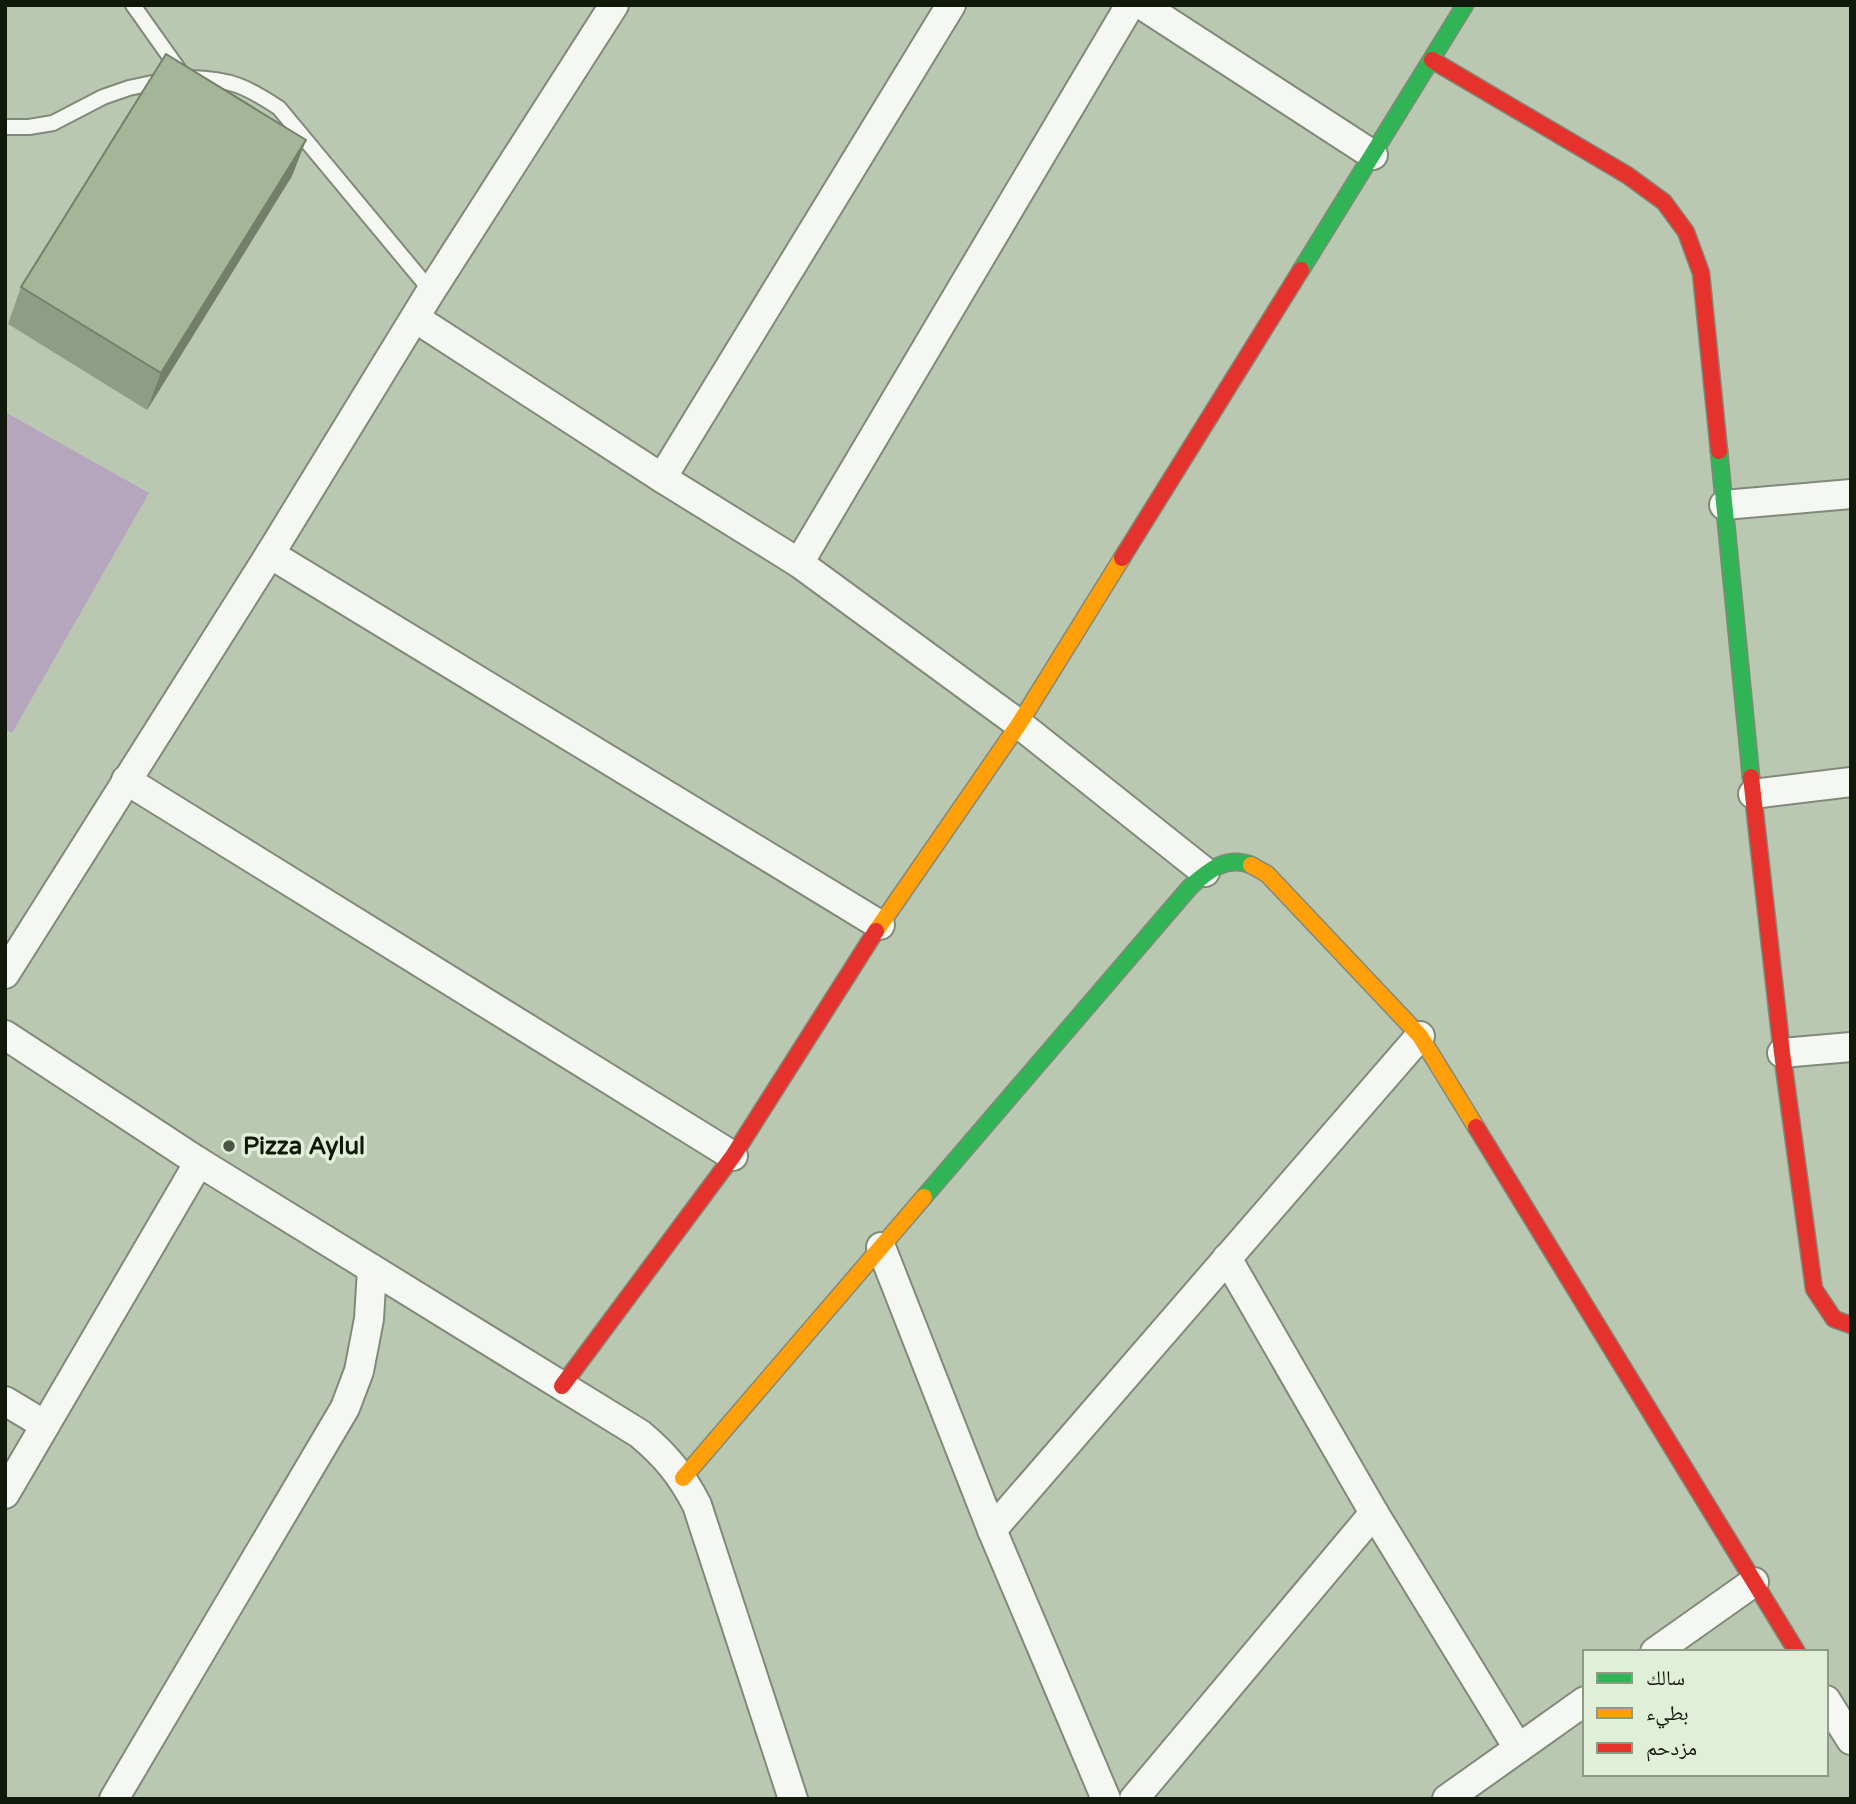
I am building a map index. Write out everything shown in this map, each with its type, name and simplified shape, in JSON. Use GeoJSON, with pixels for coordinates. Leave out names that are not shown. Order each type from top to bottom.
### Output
{"type":"FeatureCollection","features":[{"type":"Feature","properties":{"kind":"street"},"geometry":{"type":"LineString","coordinates":[[662,478],[951,5]]}},
{"type":"Feature","properties":{"kind":"street"},"geometry":{"type":"LineString","coordinates":[[799,563],[1130,5]]}},
{"type":"Feature","properties":{"kind":"street"},"geometry":{"type":"LineString","coordinates":[[1142,5],[1373,155]]}},
{"type":"Feature","properties":{"kind":"street"},"geometry":{"type":"LineString","coordinates":[[562,1386],[733,1156],[880,925],[1019,724],[1465,5]]}},
{"type":"Feature","properties":{"kind":"street"},"geometry":{"type":"LineString","coordinates":[[5,974],[270,554],[603,9]]}},
{"type":"Feature","properties":{"kind":"street"},"geometry":{"type":"LineString","coordinates":[[1432,60],[1627,175],[1664,202],[1686,232],[1701,273],[1753,794],[1782,1053],[1814,1289],[1834,1319],[1851,1325]]}},
{"type":"Feature","properties":{"kind":"street"},"geometry":{"type":"LineString","coordinates":[[415,318],[799,563],[1019,724],[1205,873]]}},
{"type":"Feature","properties":{"kind":"street"},"geometry":{"type":"LineString","coordinates":[[1724,505],[1851,494]]}},
{"type":"Feature","properties":{"kind":"street"},"geometry":{"type":"LineString","coordinates":[[270,554],[880,925]]}},
{"type":"Feature","properties":{"kind":"street"},"geometry":{"type":"LineString","coordinates":[[126,780],[733,1156]]}},
{"type":"Feature","properties":{"kind":"street"},"geometry":{"type":"LineString","coordinates":[[1753,794],[1851,782]]}},
{"type":"Feature","properties":{"kind":"street"},"geometry":{"type":"LineString","coordinates":[[683,1478],[1205,873],[1220,863],[1237,861],[1252,864],[1267,874],[1420,1036],[1796,1650]]}},
{"type":"Feature","properties":{"kind":"street"},"geometry":{"type":"LineString","coordinates":[[5,1035],[198,1162],[640,1434],[663,1453],[683,1478],[697,1505],[793,1799]]}},
{"type":"Feature","properties":{"kind":"street"},"geometry":{"type":"LineString","coordinates":[[992,1530],[1420,1036]]}},
{"type":"Feature","properties":{"kind":"street"},"geometry":{"type":"LineString","coordinates":[[1782,1053],[1851,1047]]}},
{"type":"Feature","properties":{"kind":"street"},"geometry":{"type":"LineString","coordinates":[[5,1494],[198,1162]]}},
{"type":"Feature","properties":{"kind":"street"},"geometry":{"type":"LineString","coordinates":[[881,1247],[992,1530],[1106,1799]]}},
{"type":"Feature","properties":{"kind":"street"},"geometry":{"type":"LineString","coordinates":[[1227,1258],[1374,1513],[1518,1748]]}},
{"type":"Feature","properties":{"kind":"street"},"geometry":{"type":"LineString","coordinates":[[114,1799],[345,1408],[359,1371],[369,1319],[372,1269]]}},
{"type":"Feature","properties":{"kind":"street"},"geometry":{"type":"LineString","coordinates":[[5,1401],[45,1425]]}},
{"type":"Feature","properties":{"kind":"street"},"geometry":{"type":"LineString","coordinates":[[1134,1799],[1374,1513]]}},
{"type":"Feature","properties":{"kind":"street"},"geometry":{"type":"LineString","coordinates":[[1658,1650],[1754,1582]]}},
{"type":"Feature","properties":{"kind":"street"},"geometry":{"type":"LineString","coordinates":[[1447,1799],[1583,1702]]}},
{"type":"Feature","properties":{"kind":"street"},"geometry":{"type":"LineString","coordinates":[[1828,1703],[1851,1740]]}},
{"type":"Feature","properties":{"kind":"lane"},"geometry":{"type":"LineString","coordinates":[[133,5],[184,78]]}},
{"type":"Feature","properties":{"kind":"lane"},"geometry":{"type":"LineString","coordinates":[[5,127],[53,123],[116,93],[156,82],[184,78],[218,79],[251,89],[279,108],[431,291]]}},
{"type":"Feature","properties":{"kind":"shaded area"},"geometry":{"type":"Polygon","coordinates":[[[5,412],[149,493],[12,733],[5,729],[5,412]]]}},
{"type":"Feature","properties":{"kind":"building"},"geometry":{"type":"Polygon","coordinates":[[[166,54],[306,140],[161,373],[21,287],[166,54]]]}},
{"type":"Feature","properties":{"kind":"traffic: fast"},"geometry":{"type":"LineString","coordinates":[[1301,270],[1465,5]]}},
{"type":"Feature","properties":{"kind":"traffic: fast"},"geometry":{"type":"LineString","coordinates":[[1719,451],[1751,777]]}},
{"type":"Feature","properties":{"kind":"traffic: fast"},"geometry":{"type":"LineString","coordinates":[[924,1197],[1190,887],[1211,870],[1225,863],[1242,862],[1251,865]]}},
{"type":"Feature","properties":{"kind":"traffic: slow"},"geometry":{"type":"LineString","coordinates":[[876,931],[1019,724],[1122,558]]}},
{"type":"Feature","properties":{"kind":"traffic: slow"},"geometry":{"type":"LineString","coordinates":[[1251,865],[1267,874],[1420,1036],[1476,1127]]}},
{"type":"Feature","properties":{"kind":"traffic: slow"},"geometry":{"type":"LineString","coordinates":[[683,1478],[924,1197]]}},
{"type":"Feature","properties":{"kind":"traffic: jam"},"geometry":{"type":"LineString","coordinates":[[1432,60],[1627,175],[1664,202],[1686,232],[1701,273],[1719,451]]}},
{"type":"Feature","properties":{"kind":"traffic: jam"},"geometry":{"type":"LineString","coordinates":[[1122,558],[1301,270]]}},
{"type":"Feature","properties":{"kind":"traffic: jam"},"geometry":{"type":"LineString","coordinates":[[1751,777],[1782,1053],[1814,1289],[1834,1319],[1851,1325]]}},
{"type":"Feature","properties":{"kind":"traffic: jam"},"geometry":{"type":"LineString","coordinates":[[562,1386],[733,1156],[876,931]]}},
{"type":"Feature","properties":{"kind":"traffic: jam"},"geometry":{"type":"LineString","coordinates":[[1476,1127],[1796,1650]]}},
{"type":"Feature","properties":{"kind":"place","name":"Pizza Aylul"},"geometry":{"type":"Point","coordinates":[229,1146]}}]}
